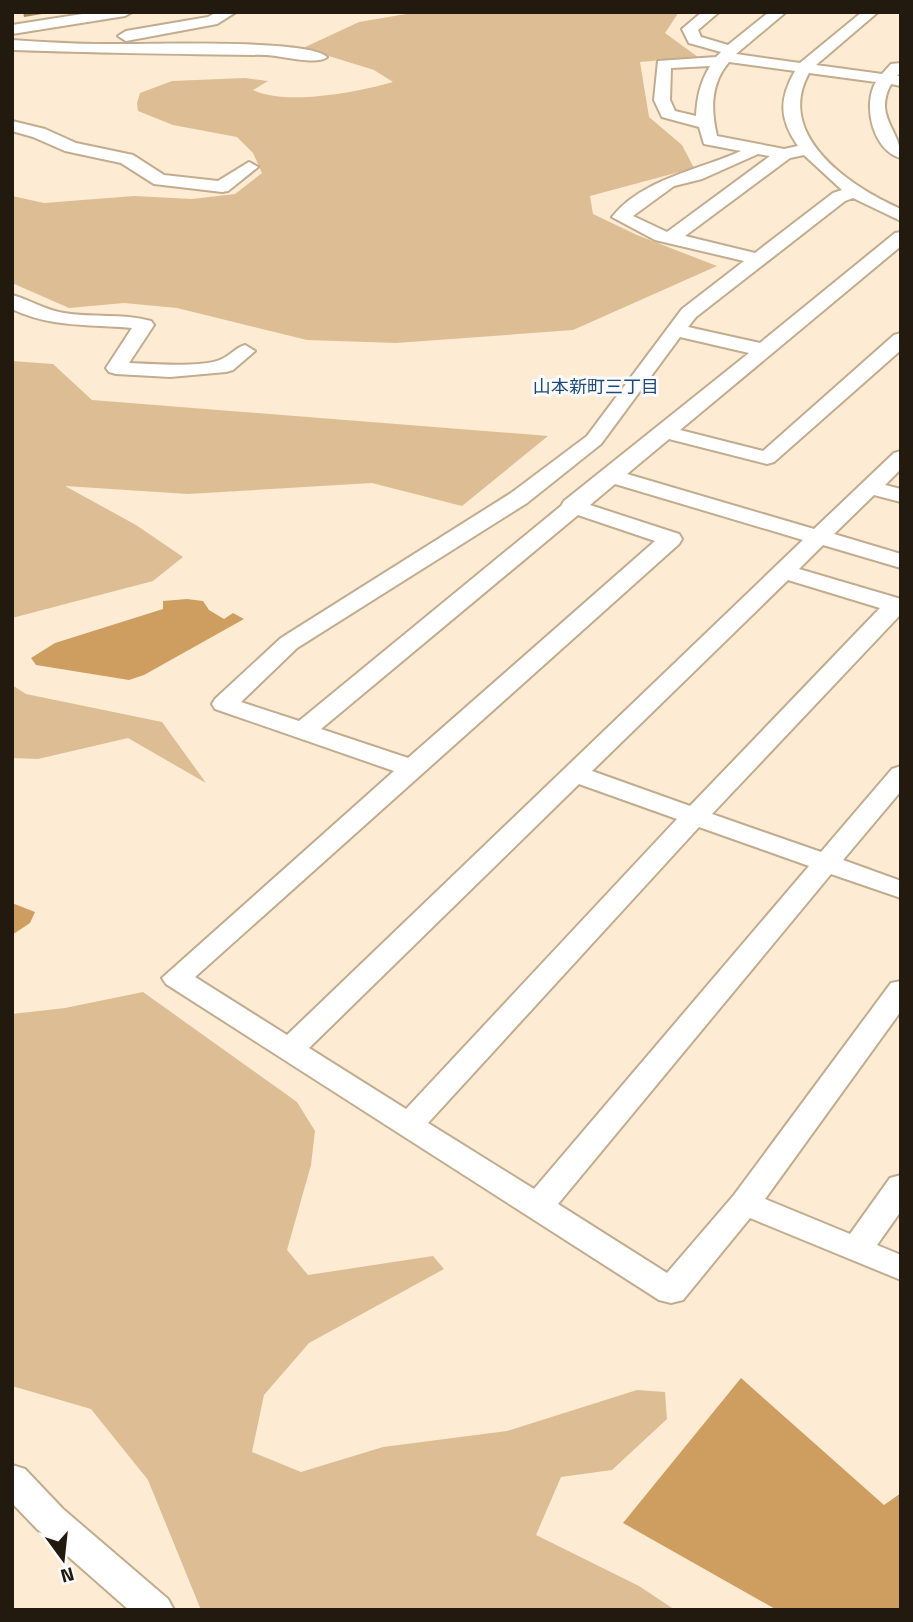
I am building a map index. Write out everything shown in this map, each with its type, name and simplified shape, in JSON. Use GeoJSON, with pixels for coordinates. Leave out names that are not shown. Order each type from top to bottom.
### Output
{"type":"FeatureCollection","features":[{"type":"Feature","properties":{"kind":"street"},"geometry":{"type":"LineString","coordinates":[[12,30],[125,12]]}},
{"type":"Feature","properties":{"kind":"street"},"geometry":{"type":"LineString","coordinates":[[79,48],[85,43],[212,21],[229,12]]}},
{"type":"Feature","properties":{"kind":"street"},"geometry":{"type":"LineString","coordinates":[[712,12],[690,29],[694,40],[724,56]]}},
{"type":"Feature","properties":{"kind":"street"},"geometry":{"type":"LineString","coordinates":[[779,12],[724,56],[705,88],[702,108],[704,123],[710,140],[784,154],[807,149]]}},
{"type":"Feature","properties":{"kind":"street"},"geometry":{"type":"LineString","coordinates":[[864,13],[804,68],[791,94],[790,110],[807,149],[854,192],[901,216]]}},
{"type":"Feature","properties":{"kind":"street"},"geometry":{"type":"LineString","coordinates":[[12,45],[259,49],[319,57]]}},
{"type":"Feature","properties":{"kind":"street"},"geometry":{"type":"LineString","coordinates":[[704,123],[668,114],[662,100],[663,64],[724,56],[892,80]]}},
{"type":"Feature","properties":{"kind":"street"},"geometry":{"type":"LineString","coordinates":[[901,64],[892,80],[876,97],[876,116],[884,134],[901,153]]}},
{"type":"Feature","properties":{"kind":"street"},"geometry":{"type":"LineString","coordinates":[[12,126],[71,147],[127,159],[160,180],[222,187],[249,167]]}},
{"type":"Feature","properties":{"kind":"street"},"geometry":{"type":"LineString","coordinates":[[12,134],[30,131]]}},
{"type":"Feature","properties":{"kind":"street"},"geometry":{"type":"LineString","coordinates":[[754,149],[746,155],[696,175],[668,182],[621,217],[661,236],[758,259]]}},
{"type":"Feature","properties":{"kind":"street"},"geometry":{"type":"LineString","coordinates":[[671,238],[784,154]]}},
{"type":"Feature","properties":{"kind":"street"},"geometry":{"type":"LineString","coordinates":[[414,769],[224,704],[289,643],[519,498],[594,440],[689,313],[839,197],[854,192]]}},
{"type":"Feature","properties":{"kind":"street"},"geometry":{"type":"LineString","coordinates":[[303,731],[572,506],[612,477],[901,237]]}},
{"type":"Feature","properties":{"kind":"street"},"geometry":{"type":"LineString","coordinates":[[12,300],[32,312],[69,320],[130,321],[144,325],[116,368],[170,371],[226,366],[245,351]]}},
{"type":"Feature","properties":{"kind":"street"},"geometry":{"type":"LineString","coordinates":[[675,330],[764,350]]}},
{"type":"Feature","properties":{"kind":"street"},"geometry":{"type":"LineString","coordinates":[[665,432],[767,458],[901,340]]}},
{"type":"Feature","properties":{"kind":"street"},"geometry":{"type":"LineString","coordinates":[[289,1050],[901,457]]}},
{"type":"Feature","properties":{"kind":"street"},"geometry":{"type":"LineString","coordinates":[[612,477],[901,561]]}},
{"type":"Feature","properties":{"kind":"street"},"geometry":{"type":"LineString","coordinates":[[869,487],[901,496]]}},
{"type":"Feature","properties":{"kind":"street"},"geometry":{"type":"LineString","coordinates":[[572,506],[671,539],[176,978],[671,1291],[745,1203],[901,990]]}},
{"type":"Feature","properties":{"kind":"street"},"geometry":{"type":"LineString","coordinates":[[409,1125],[695,816],[898,606],[783,571]]}},
{"type":"Feature","properties":{"kind":"street"},"geometry":{"type":"LineString","coordinates":[[575,774],[901,890]]}},
{"type":"Feature","properties":{"kind":"street"},"geometry":{"type":"LineString","coordinates":[[537,1207],[901,774]]}},
{"type":"Feature","properties":{"kind":"street"},"geometry":{"type":"LineString","coordinates":[[858,1249],[901,1186]]}},
{"type":"Feature","properties":{"kind":"street"},"geometry":{"type":"LineString","coordinates":[[745,1203],[901,1268]]}},
{"type":"Feature","properties":{"kind":"street"},"geometry":{"type":"LineString","coordinates":[[12,1479],[50,1519],[155,1610]]}},
{"type":"Feature","properties":{"kind":"shaded area"},"geometry":{"type":"Polygon","coordinates":[[[418,12],[679,12],[665,33],[698,57],[640,62],[649,117],[682,145],[694,168],[590,196],[593,214],[637,235],[717,266],[573,330],[396,343],[307,340],[177,308],[124,303],[69,308],[12,283],[12,196],[44,203],[134,196],[192,199],[235,194],[262,173],[253,153],[237,137],[173,125],[138,111],[140,93],[172,81],[245,78],[268,81],[253,90],[267,95],[303,97],[361,90],[393,82],[374,70],[303,48],[359,22],[418,12]]]}},
{"type":"Feature","properties":{"kind":"shaded area"},"geometry":{"type":"Polygon","coordinates":[[[12,361],[53,364],[92,400],[548,436],[462,506],[372,483],[188,494],[65,486],[136,525],[183,557],[153,581],[12,618],[12,361]]]}},
{"type":"Feature","properties":{"kind":"shaded area"},"geometry":{"type":"Polygon","coordinates":[[[163,601],[203,601],[209,610],[224,619],[233,613],[244,619],[144,675],[129,680],[36,665],[31,658],[55,643],[163,609],[163,601]]]}},
{"type":"Feature","properties":{"kind":"shaded area"},"geometry":{"type":"Polygon","coordinates":[[[12,685],[26,694],[162,722],[206,783],[128,738],[38,759],[12,758],[12,685]]]}},
{"type":"Feature","properties":{"kind":"shaded area"},"geometry":{"type":"Polygon","coordinates":[[[12,903],[35,912],[30,923],[12,935],[12,903]]]}},
{"type":"Feature","properties":{"kind":"shaded area"},"geometry":{"type":"Polygon","coordinates":[[[143,992],[297,1102],[315,1131],[311,1165],[287,1250],[308,1275],[433,1256],[444,1269],[309,1343],[264,1395],[252,1452],[301,1472],[383,1447],[507,1431],[637,1390],[665,1392],[667,1419],[612,1470],[561,1477],[536,1535],[639,1586],[675,1610],[201,1610],[148,1480],[91,1409],[12,1386],[12,1014],[65,1008],[143,992]]]}},
{"type":"Feature","properties":{"kind":"shaded area"},"geometry":{"type":"Polygon","coordinates":[[[741,1378],[884,1505],[901,1493],[901,1610],[777,1610],[623,1523],[741,1378]]]}},
{"type":"Feature","properties":{"kind":"district","name":"山本新町三丁目"},"geometry":{"type":"Point","coordinates":[596,387]}}]}
